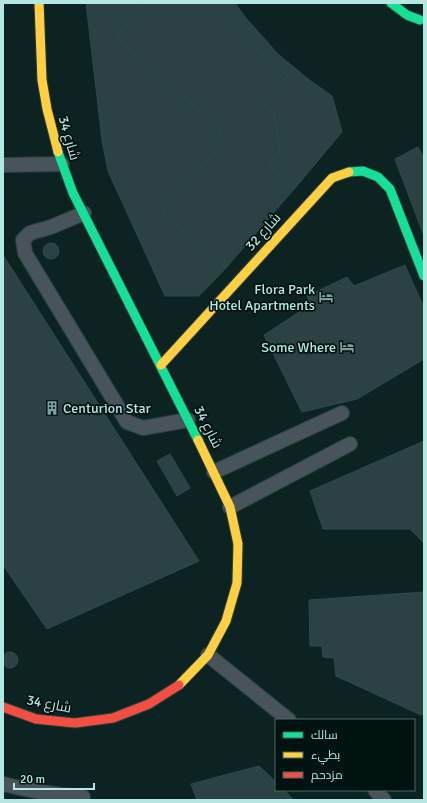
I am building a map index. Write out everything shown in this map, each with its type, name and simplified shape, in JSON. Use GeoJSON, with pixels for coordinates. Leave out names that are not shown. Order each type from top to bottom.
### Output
{"type":"FeatureCollection","features":[{"type":"Feature","properties":{"kind":"street","name":"شارع 34"},"geometry":{"type":"LineString","coordinates":[[3,707],[36,719],[74,723],[113,718],[149,704],[182,683],[208,655],[226,621],[237,583],[238,544],[230,507],[161,365],[74,193],[62,164],[49,122],[42,79],[40,3]]}},
{"type":"Feature","properties":{"kind":"street"},"geometry":{"type":"LineString","coordinates":[[391,3],[421,23],[416,9]]}},
{"type":"Feature","properties":{"kind":"street","name":"شارع 32"},"geometry":{"type":"LineString","coordinates":[[161,365],[332,178],[347,172],[363,171],[378,177],[390,189],[424,276]]}},
{"type":"Feature","properties":{"kind":"lane"},"geometry":{"type":"LineString","coordinates":[[3,165],[62,164]]}},
{"type":"Feature","properties":{"kind":"lane"},"geometry":{"type":"LineString","coordinates":[[84,213],[51,227],[30,233],[23,240],[25,253],[127,422],[143,428],[188,420]]}},
{"type":"Feature","properties":{"kind":"lane"},"geometry":{"type":"LineString","coordinates":[[214,472],[342,413]]}},
{"type":"Feature","properties":{"kind":"lane"},"geometry":{"type":"LineString","coordinates":[[230,507],[350,444]]}},
{"type":"Feature","properties":{"kind":"lane"},"geometry":{"type":"LineString","coordinates":[[208,655],[288,719]]}},
{"type":"Feature","properties":{"kind":"lane"},"geometry":{"type":"LineString","coordinates":[[3,784],[54,795],[83,797]]}},
{"type":"Feature","properties":{"kind":"lane"},"geometry":{"type":"LineString","coordinates":[[376,791],[384,800]]}},
{"type":"Feature","properties":{"kind":"building"},"geometry":{"type":"Polygon","coordinates":[[[86,3],[145,3],[116,37],[222,130],[215,138],[222,144],[163,213],[226,268],[199,296],[165,296],[108,171],[102,140],[86,3]]]}},
{"type":"Feature","properties":{"kind":"building"},"geometry":{"type":"Polygon","coordinates":[[[145,3],[204,3],[288,76],[263,103],[274,113],[280,152],[269,165],[295,188],[226,268],[163,213],[222,144],[215,138],[222,130],[116,37],[145,3]]]}},
{"type":"Feature","properties":{"kind":"building"},"geometry":{"type":"Polygon","coordinates":[[[204,3],[235,3],[245,17],[278,54],[308,79],[332,96],[342,132],[295,188],[269,165],[280,152],[274,113],[263,103],[288,76],[204,3]]]}},
{"type":"Feature","properties":{"kind":"building"},"geometry":{"type":"Polygon","coordinates":[[[418,147],[424,158],[424,236],[395,159],[418,147]]]}},
{"type":"Feature","properties":{"kind":"building"},"geometry":{"type":"Polygon","coordinates":[[[51,243],[58,248],[59,251],[54,258],[51,259],[44,254],[43,251],[48,244],[51,243]]]}},
{"type":"Feature","properties":{"kind":"building","name":"Centurion Star"},"geometry":{"type":"Polygon","coordinates":[[[3,255],[199,561],[47,629],[3,565],[3,255]]]}},
{"type":"Feature","properties":{"kind":"building","name":"Some Where"},"geometry":{"type":"Polygon","coordinates":[[[405,265],[424,308],[424,359],[357,399],[302,412],[264,335],[310,305],[307,296],[347,277],[354,286],[405,265]]]}},
{"type":"Feature","properties":{"kind":"building"},"geometry":{"type":"Polygon","coordinates":[[[424,441],[424,543],[410,529],[323,529],[310,491],[424,441]]]}},
{"type":"Feature","properties":{"kind":"building"},"geometry":{"type":"Polygon","coordinates":[[[170,454],[190,488],[177,496],[157,461],[170,454]]]}},
{"type":"Feature","properties":{"kind":"building"},"geometry":{"type":"Polygon","coordinates":[[[424,592],[424,714],[421,715],[336,676],[334,658],[323,657],[322,646],[310,646],[309,600],[424,592]]]}},
{"type":"Feature","properties":{"kind":"building"},"geometry":{"type":"Polygon","coordinates":[[[10,652],[16,654],[18,660],[16,666],[10,668],[4,666],[2,660],[4,654],[10,652]]]}},
{"type":"Feature","properties":{"kind":"building"},"geometry":{"type":"Polygon","coordinates":[[[259,766],[275,781],[275,791],[285,791],[294,800],[197,800],[191,784],[259,766]]]}},
{"type":"Feature","properties":{"kind":"traffic: fast"},"geometry":{"type":"LineString","coordinates":[[391,3],[407,15],[420,20]]}},
{"type":"Feature","properties":{"kind":"traffic: fast"},"geometry":{"type":"LineString","coordinates":[[58,152],[73,193],[198,440]]}},
{"type":"Feature","properties":{"kind":"traffic: fast"},"geometry":{"type":"LineString","coordinates":[[349,172],[363,171],[378,177],[390,189],[424,276]]}},
{"type":"Feature","properties":{"kind":"traffic: slow"},"geometry":{"type":"LineString","coordinates":[[39,3],[42,80],[47,109],[58,152]]}},
{"type":"Feature","properties":{"kind":"traffic: slow"},"geometry":{"type":"LineString","coordinates":[[161,365],[332,178],[349,172]]}},
{"type":"Feature","properties":{"kind":"traffic: slow"},"geometry":{"type":"LineString","coordinates":[[179,685],[208,655],[226,621],[237,583],[238,544],[230,507],[198,440]]}},
{"type":"Feature","properties":{"kind":"traffic: jam"},"geometry":{"type":"LineString","coordinates":[[3,707],[36,719],[75,723],[113,718],[149,704],[179,685]]}},
{"type":"Feature","properties":{"kind":"place","name":"Flora Park Hotel Apartments"},"geometry":{"type":"Point","coordinates":[326,297]}},
{"type":"Feature","properties":{"kind":"place","name":"Some Where"},"geometry":{"type":"Point","coordinates":[347,347]}},
{"type":"Feature","properties":{"kind":"place","name":"Centurion Star"},"geometry":{"type":"Point","coordinates":[52,408]}}]}
